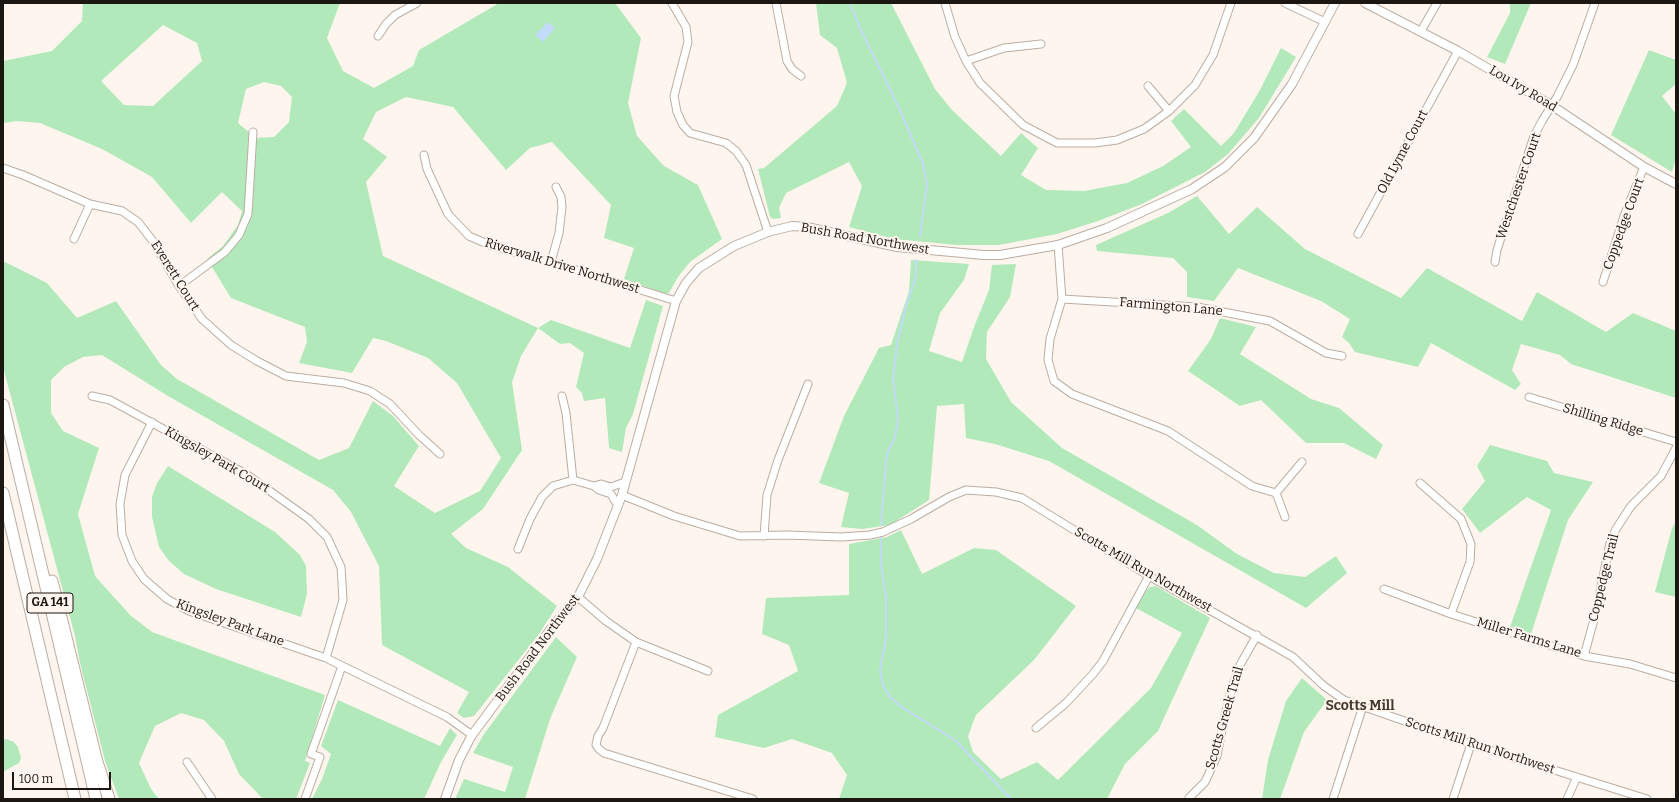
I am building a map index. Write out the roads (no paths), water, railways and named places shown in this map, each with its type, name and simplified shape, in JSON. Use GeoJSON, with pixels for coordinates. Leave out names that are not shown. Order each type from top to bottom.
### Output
{"type":"FeatureCollection","features":[{"type":"Feature","properties":{"kind":"highway","name":"GA 141"},"geometry":{"type":"LineString","coordinates":[[3,405],[96,799]]}},
{"type":"Feature","properties":{"kind":"highway","name":"GA 141"},"geometry":{"type":"LineString","coordinates":[[3,493],[75,799]]}},
{"type":"Feature","properties":{"kind":"highway"},"geometry":{"type":"LineString","coordinates":[[26,503],[36,523],[44,550],[97,762],[109,799]]}},
{"type":"Feature","properties":{"kind":"street"},"geometry":{"type":"LineString","coordinates":[[378,36],[386,24],[395,15],[417,3]]}},
{"type":"Feature","properties":{"kind":"street"},"geometry":{"type":"LineString","coordinates":[[672,3],[686,27],[688,42],[674,96],[677,112],[683,125],[690,133],[726,143],[736,151],[746,165],[768,232]]}},
{"type":"Feature","properties":{"kind":"street"},"geometry":{"type":"LineString","coordinates":[[776,3],[787,62],[792,70],[801,76]]}},
{"type":"Feature","properties":{"kind":"street"},"geometry":{"type":"LineString","coordinates":[[945,3],[955,37],[966,61],[980,83],[1023,125],[1057,143],[1095,144],[1117,140],[1144,129],[1169,111],[1195,85],[1213,55],[1231,3]]}},
{"type":"Feature","properties":{"kind":"street"},"geometry":{"type":"LineString","coordinates":[[1285,3],[1325,22]]}},
{"type":"Feature","properties":{"kind":"street","name":"Bush Road Northwest"},"geometry":{"type":"LineString","coordinates":[[445,799],[459,760],[472,735],[553,626],[578,597],[602,546],[622,495],[676,301],[686,283],[699,268],[734,246],[768,232],[792,226],[807,227],[897,248],[960,254],[1000,255],[1058,245],[1108,228],[1192,190],[1225,167],[1254,138],[1292,84],[1335,3]]}},
{"type":"Feature","properties":{"kind":"street","name":"Lou Ivy Road"},"geometry":{"type":"LineString","coordinates":[[1365,3],[1458,51],[1551,105],[1644,167],[1676,184]]}},
{"type":"Feature","properties":{"kind":"street"},"geometry":{"type":"LineString","coordinates":[[1421,31],[1437,3]]}},
{"type":"Feature","properties":{"kind":"street","name":"Westchester Court"},"geometry":{"type":"LineString","coordinates":[[1496,262],[1497,250],[1534,136],[1573,65],[1595,3]]}},
{"type":"Feature","properties":{"kind":"street"},"geometry":{"type":"LineString","coordinates":[[966,61],[1004,48],[1041,44]]}},
{"type":"Feature","properties":{"kind":"street","name":"Old Lyme Court"},"geometry":{"type":"LineString","coordinates":[[1358,234],[1458,51]]}},
{"type":"Feature","properties":{"kind":"street"},"geometry":{"type":"LineString","coordinates":[[1148,86],[1169,111]]}},
{"type":"Feature","properties":{"kind":"street"},"geometry":{"type":"LineString","coordinates":[[179,286],[225,252],[239,235],[248,214],[253,132]]}},
{"type":"Feature","properties":{"kind":"street","name":"Riverwalk Drive Northwest"},"geometry":{"type":"LineString","coordinates":[[424,155],[427,169],[448,214],[469,236],[492,246],[551,262],[676,301]]}},
{"type":"Feature","properties":{"kind":"street","name":"Coppedge Court"},"geometry":{"type":"LineString","coordinates":[[1603,282],[1624,216],[1644,167]]}},
{"type":"Feature","properties":{"kind":"street","name":"Everett Court"},"geometry":{"type":"LineString","coordinates":[[3,168],[90,204],[122,211],[138,222],[152,240],[179,286],[202,319],[216,333],[257,361],[286,376],[344,383],[370,391],[390,404],[419,435],[440,454]]}},
{"type":"Feature","properties":{"kind":"street"},"geometry":{"type":"LineString","coordinates":[[551,262],[559,233],[562,207],[561,197],[556,187]]}},
{"type":"Feature","properties":{"kind":"street"},"geometry":{"type":"LineString","coordinates":[[74,239],[90,204]]}},
{"type":"Feature","properties":{"kind":"street"},"geometry":{"type":"LineString","coordinates":[[1058,245],[1062,299],[1050,339],[1048,360],[1054,381],[1072,394],[1168,431],[1252,486],[1276,493]]}},
{"type":"Feature","properties":{"kind":"street","name":"Farmington Lane"},"geometry":{"type":"LineString","coordinates":[[1062,299],[1197,307],[1262,319],[1270,321],[1326,353],[1342,356]]}},
{"type":"Feature","properties":{"kind":"street"},"geometry":{"type":"LineString","coordinates":[[764,536],[767,495],[778,460],[808,384]]}},
{"type":"Feature","properties":{"kind":"street","name":"Kingsley Park Court"},"geometry":{"type":"LineString","coordinates":[[92,396],[110,400],[246,474],[309,519],[327,538],[340,567],[343,600],[326,658]]}},
{"type":"Feature","properties":{"kind":"street"},"geometry":{"type":"LineString","coordinates":[[562,396],[566,413],[573,480]]}},
{"type":"Feature","properties":{"kind":"street","name":"Shilling Ridge"},"geometry":{"type":"LineString","coordinates":[[1530,397],[1676,442]]}},
{"type":"Feature","properties":{"kind":"street","name":"Kingsley Park Lane"},"geometry":{"type":"LineString","coordinates":[[152,422],[125,475],[120,504],[122,535],[132,561],[144,579],[167,600],[189,611],[326,658],[447,717],[472,735]]}},
{"type":"Feature","properties":{"kind":"street","name":"Coppedge Trail"},"geometry":{"type":"LineString","coordinates":[[1584,656],[1595,616],[1610,542],[1616,529],[1631,506],[1661,476],[1676,448]]}},
{"type":"Feature","properties":{"kind":"street"},"geometry":{"type":"LineString","coordinates":[[1276,493],[1302,462]]}},
{"type":"Feature","properties":{"kind":"street"},"geometry":{"type":"LineString","coordinates":[[518,549],[530,519],[542,497],[553,486],[573,480],[594,486],[599,490],[611,494],[618,506]]}},
{"type":"Feature","properties":{"kind":"street"},"geometry":{"type":"LineString","coordinates":[[594,486],[601,484],[613,487],[625,482]]}},
{"type":"Feature","properties":{"kind":"street"},"geometry":{"type":"LineString","coordinates":[[1420,483],[1461,519],[1471,544],[1470,562],[1451,614]]}},
{"type":"Feature","properties":{"kind":"street","name":"Scotts Mill Run Northwest"},"geometry":{"type":"LineString","coordinates":[[622,495],[674,516],[740,536],[870,535],[883,532],[911,519],[949,496],[966,490],[996,492],[1022,498],[1149,576],[1257,635],[1293,657],[1324,686],[1344,700],[1471,744],[1647,799]]}},
{"type":"Feature","properties":{"kind":"street"},"geometry":{"type":"LineString","coordinates":[[1276,493],[1285,517]]}},
{"type":"Feature","properties":{"kind":"street"},"geometry":{"type":"LineString","coordinates":[[1036,728],[1066,703],[1103,661],[1149,576]]}},
{"type":"Feature","properties":{"kind":"street","name":"Miller Farms Lane"},"geometry":{"type":"LineString","coordinates":[[1384,589],[1451,614],[1584,656],[1630,664],[1676,678]]}},
{"type":"Feature","properties":{"kind":"street"},"geometry":{"type":"LineString","coordinates":[[578,597],[606,621],[636,642],[708,671]]}},
{"type":"Feature","properties":{"kind":"street","name":"Scotts Greek Trail"},"geometry":{"type":"LineString","coordinates":[[1190,798],[1205,782],[1217,756],[1232,688],[1240,665],[1257,635]]}},
{"type":"Feature","properties":{"kind":"street"},"geometry":{"type":"LineString","coordinates":[[636,642],[603,728],[598,736],[596,745],[604,753],[753,799]]}},
{"type":"Feature","properties":{"kind":"street"},"geometry":{"type":"LineString","coordinates":[[305,799],[320,757],[311,754],[342,666]]}},
{"type":"Feature","properties":{"kind":"street"},"geometry":{"type":"LineString","coordinates":[[1333,799],[1363,706]]}},
{"type":"Feature","properties":{"kind":"street"},"geometry":{"type":"LineString","coordinates":[[1453,799],[1471,744]]}},
{"type":"Feature","properties":{"kind":"street"},"geometry":{"type":"LineString","coordinates":[[187,762],[212,799]]}},
{"type":"Feature","properties":{"kind":"street"},"geometry":{"type":"LineString","coordinates":[[1567,799],[1577,777]]}},
{"type":"Feature","properties":{"kind":"water"},"geometry":{"type":"Polygon","coordinates":[[[548,22],[555,28],[543,42],[535,35],[548,22]]]}},
{"type":"Feature","properties":{"kind":"waterway"},"geometry":{"type":"LineString","coordinates":[[850,3],[860,28],[899,108],[923,164],[927,185],[920,236]]}},
{"type":"Feature","properties":{"kind":"waterway"},"geometry":{"type":"LineString","coordinates":[[881,525],[886,462],[888,451],[895,437],[898,419],[893,378],[897,345],[906,305],[916,277],[916,260]]}},
{"type":"Feature","properties":{"kind":"waterway"},"geometry":{"type":"LineString","coordinates":[[881,538],[881,564],[886,599],[886,638],[880,670],[883,685],[890,697],[903,708],[955,740],[1011,799]]}},
{"type":"Feature","properties":{"kind":"district","name":"Scotts Mill"},"geometry":{"type":"Point","coordinates":[1360,706]}}]}
